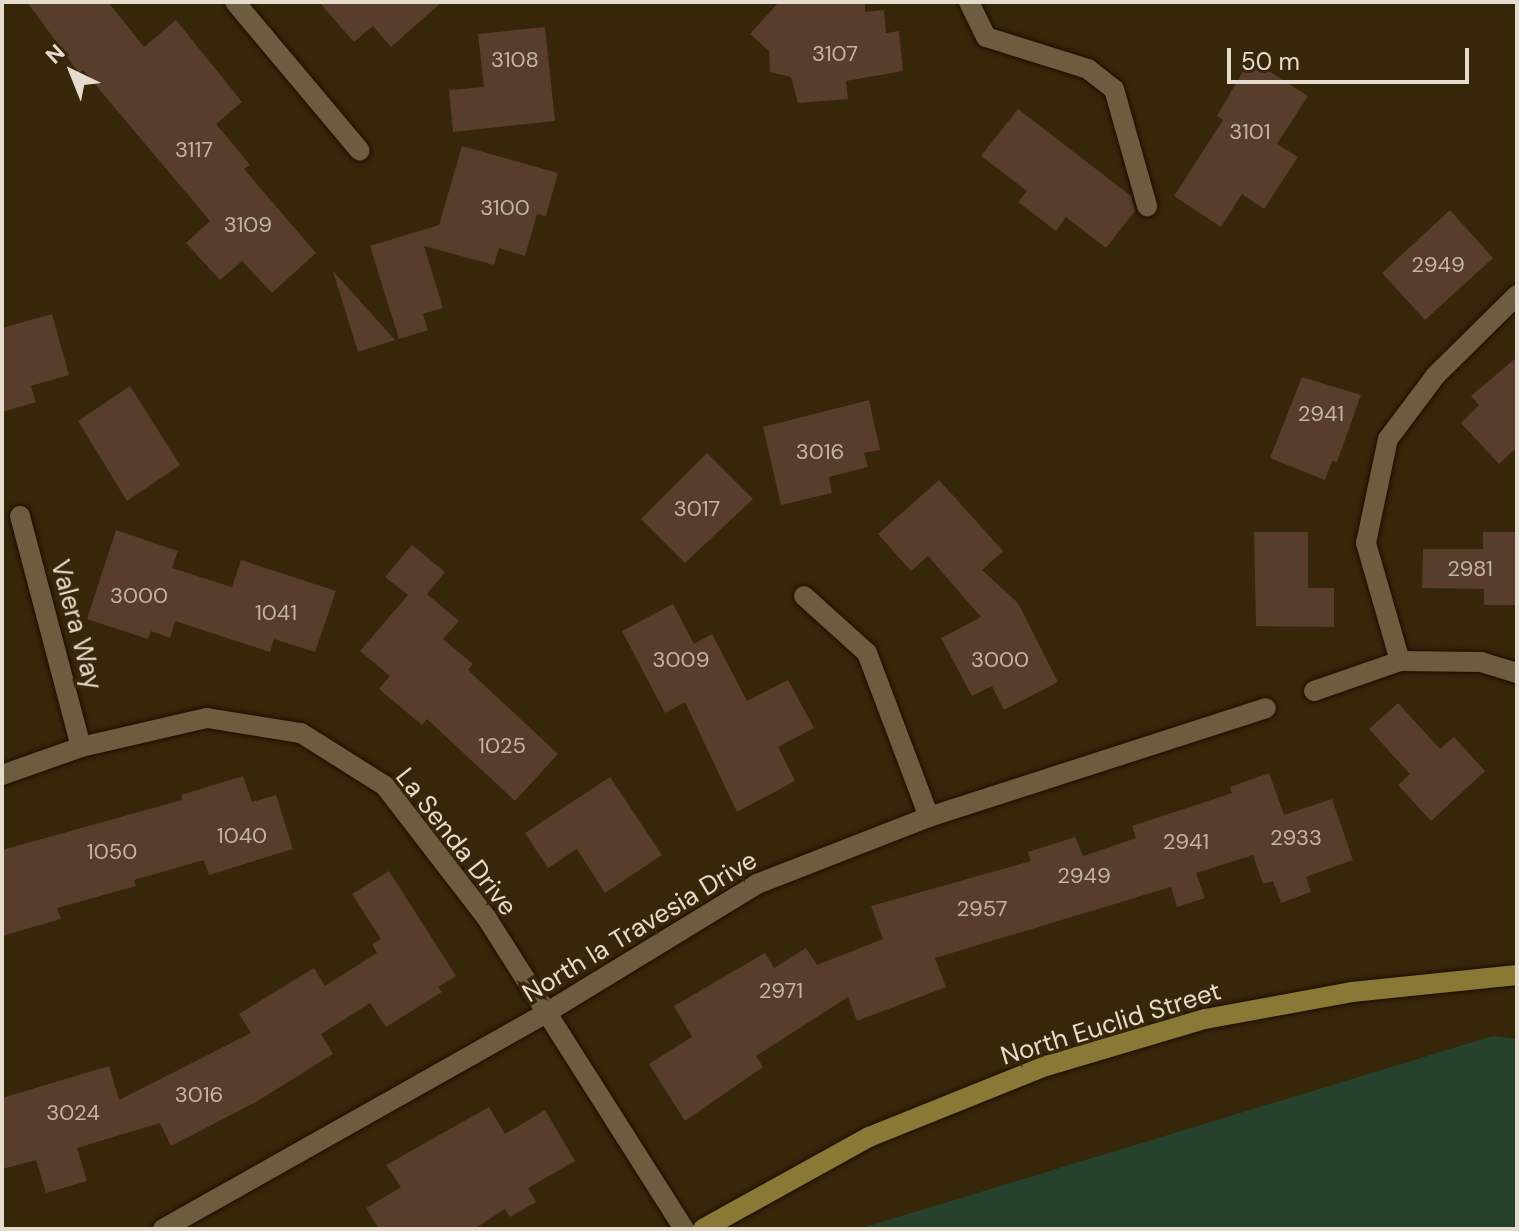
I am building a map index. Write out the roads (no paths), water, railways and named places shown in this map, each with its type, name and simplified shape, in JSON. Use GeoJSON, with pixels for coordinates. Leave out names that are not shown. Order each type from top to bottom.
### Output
{"type":"FeatureCollection","features":[{"type":"Feature","properties":{"kind":"main road","name":"North Euclid Street"},"geometry":{"type":"LineString","coordinates":[[703,1229],[869,1137],[1046,1066],[1205,1019],[1352,992],[1517,975]]}},
{"type":"Feature","properties":{"kind":"street"},"geometry":{"type":"LineString","coordinates":[[235,2],[360,151]]}},
{"type":"Feature","properties":{"kind":"street"},"geometry":{"type":"LineString","coordinates":[[969,2],[986,37],[1088,69],[1114,89],[1147,206]]}},
{"type":"Feature","properties":{"kind":"street"},"geometry":{"type":"LineString","coordinates":[[1400,661],[1366,543],[1388,439],[1436,375],[1517,295]]}},
{"type":"Feature","properties":{"kind":"street","name":"Valera Way"},"geometry":{"type":"LineString","coordinates":[[20,516],[81,747]]}},
{"type":"Feature","properties":{"kind":"street"},"geometry":{"type":"LineString","coordinates":[[804,596],[867,653],[929,817]]}},
{"type":"Feature","properties":{"kind":"street"},"geometry":{"type":"LineString","coordinates":[[1314,691],[1400,661],[1481,662],[1517,673]]}},
{"type":"Feature","properties":{"kind":"street","name":"North la Travesia Drive"},"geometry":{"type":"LineString","coordinates":[[163,1229],[546,1013],[757,884],[929,817],[1266,708]]}},
{"type":"Feature","properties":{"kind":"street","name":"La Senda Drive"},"geometry":{"type":"LineString","coordinates":[[2,775],[81,747],[207,718],[301,733],[385,786],[486,917],[684,1229]]}}]}
